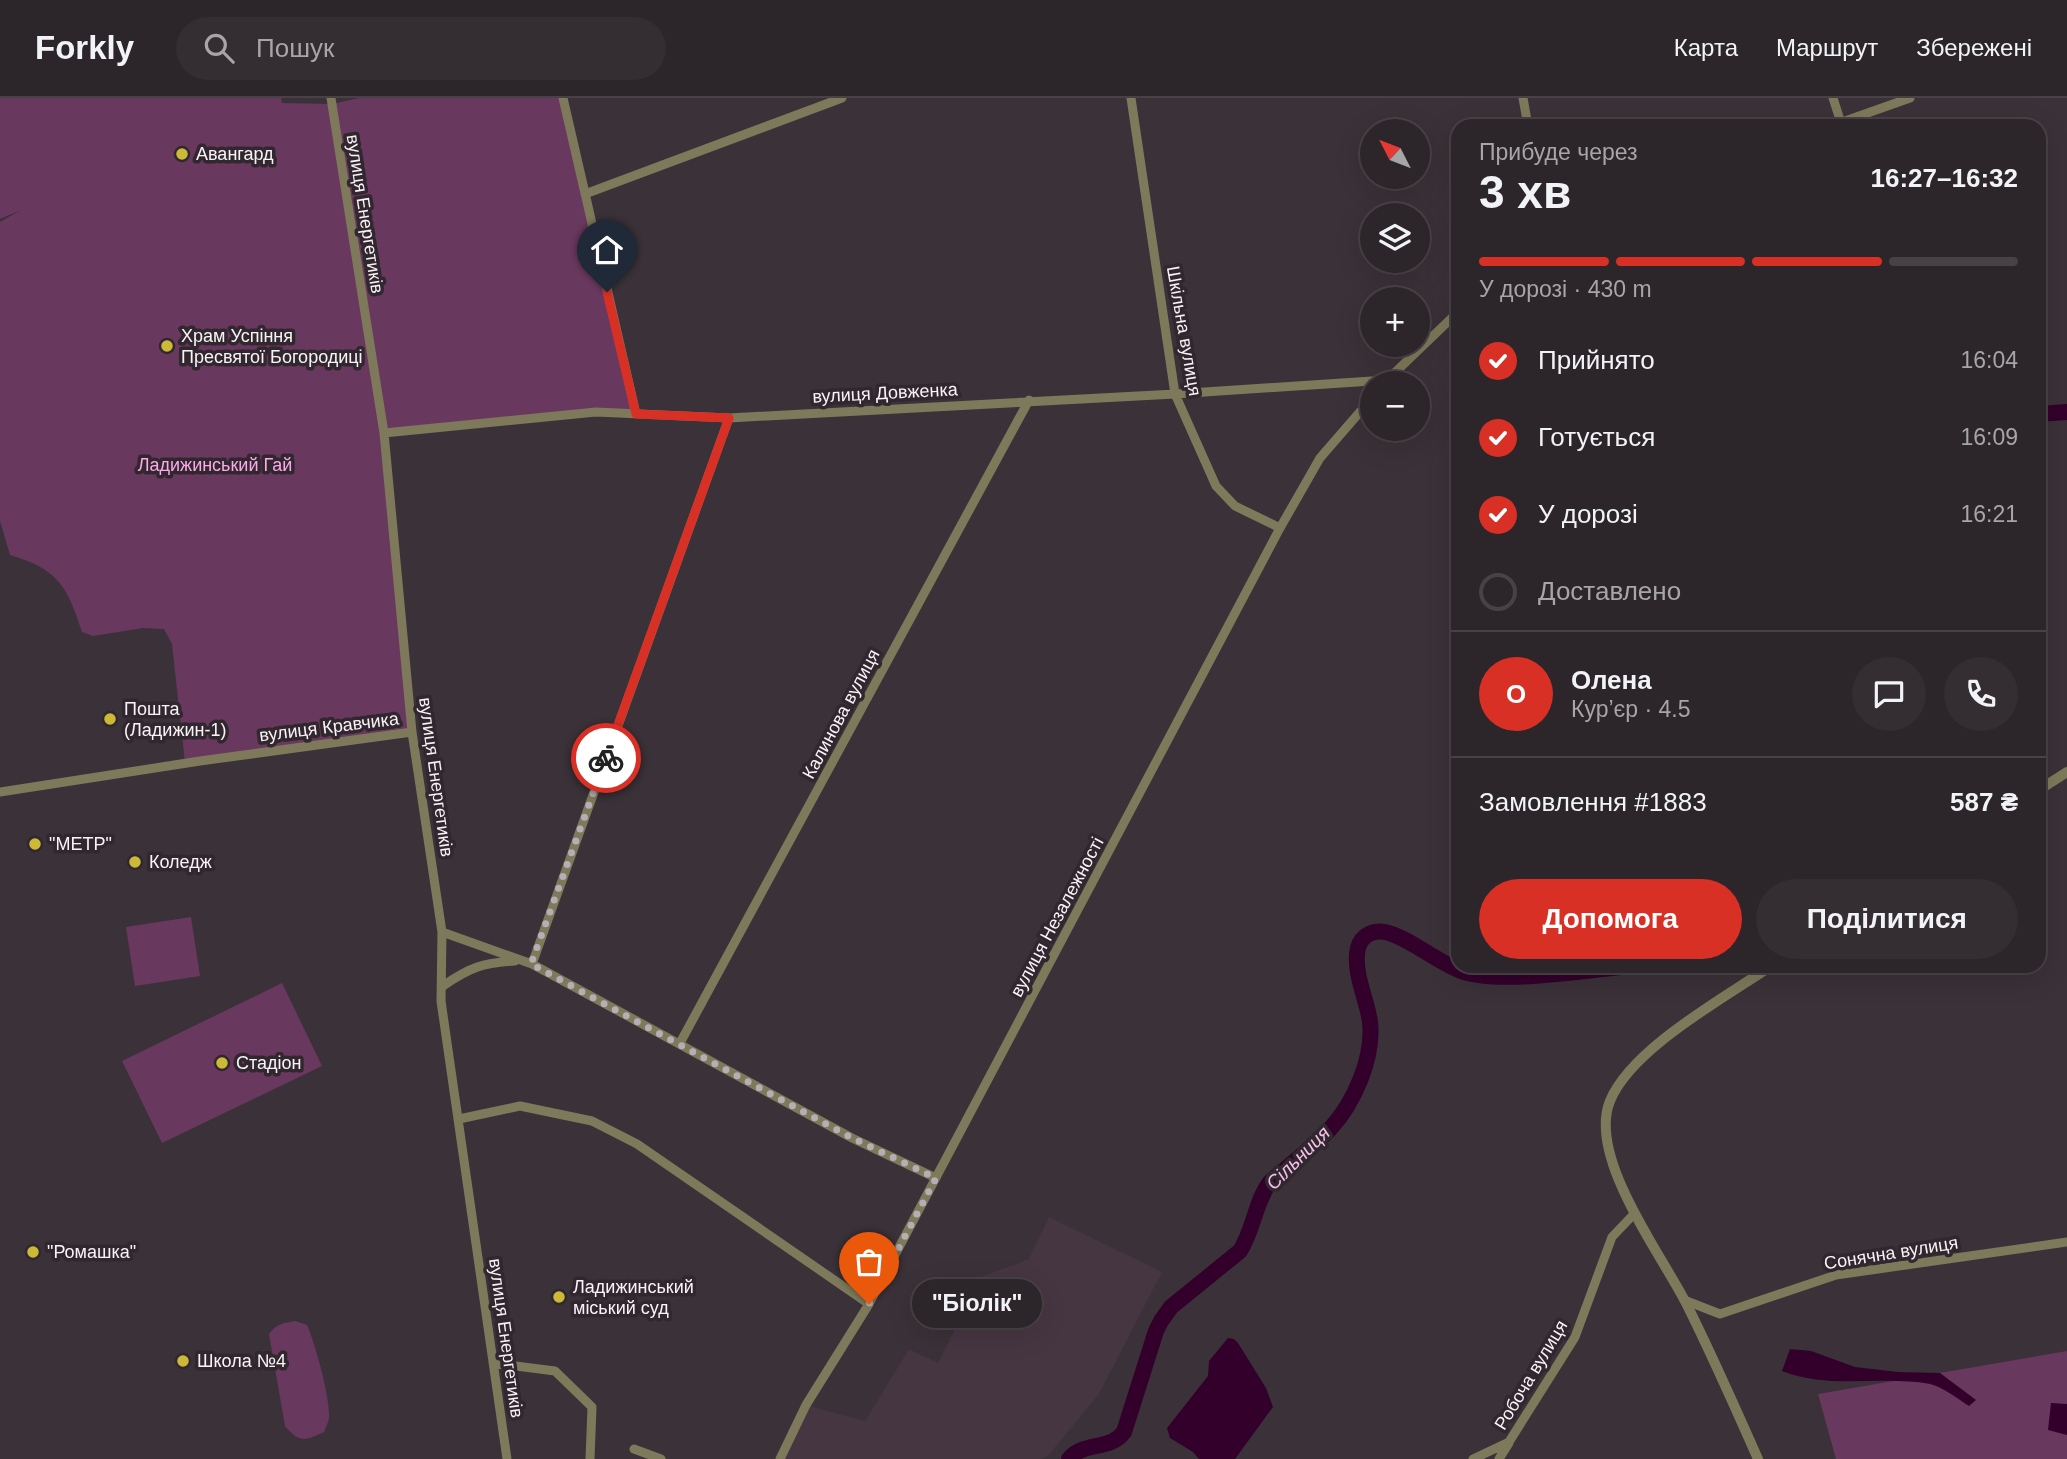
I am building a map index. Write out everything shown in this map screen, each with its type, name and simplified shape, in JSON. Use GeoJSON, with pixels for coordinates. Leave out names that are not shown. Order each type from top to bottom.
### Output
{"type":"FeatureCollection","features":[{"type":"Feature","properties":{"kind":"street","name":"вулиця Енергетиків"},"geometry":{"type":"LineString","coordinates":[[331,98],[384,433],[412,732],[442,932],[441,1001],[507,1459]]}},
{"type":"Feature","properties":{"kind":"street"},"geometry":{"type":"LineString","coordinates":[[563,98],[636,414]]}},
{"type":"Feature","properties":{"kind":"street"},"geometry":{"type":"LineString","coordinates":[[585,194],[842,98]]}},
{"type":"Feature","properties":{"kind":"street","name":"Шкільна вулиця"},"geometry":{"type":"LineString","coordinates":[[1131,98],[1175,394],[1216,486],[1235,506],[1280,527]]}},
{"type":"Feature","properties":{"kind":"street"},"geometry":{"type":"LineString","coordinates":[[1523,98],[1527,119]]}},
{"type":"Feature","properties":{"kind":"street"},"geometry":{"type":"LineString","coordinates":[[1833,98],[1835,119]]}},
{"type":"Feature","properties":{"kind":"street"},"geometry":{"type":"LineString","coordinates":[[1850,119],[1910,98]]}},
{"type":"Feature","properties":{"kind":"street"},"geometry":{"type":"LineString","coordinates":[[1397,371],[1451,319]]}},
{"type":"Feature","properties":{"kind":"street","name":"вулиця Довженка"},"geometry":{"type":"LineString","coordinates":[[384,433],[596,412],[729,418],[1360,383]]}},
{"type":"Feature","properties":{"kind":"street","name":"Калинова вулиця"},"geometry":{"type":"LineString","coordinates":[[680,1043],[1028,400]]}},
{"type":"Feature","properties":{"kind":"street","name":"вулиця Незалежності"},"geometry":{"type":"LineString","coordinates":[[780,1459],[806,1405],[869,1304],[1280,527],[1320,458],[1360,411]]}},
{"type":"Feature","properties":{"kind":"street"},"geometry":{"type":"LineString","coordinates":[[531,964],[729,418]]}},
{"type":"Feature","properties":{"kind":"street","name":"вулиця Кравчика"},"geometry":{"type":"LineString","coordinates":[[0,792],[412,732]]}},
{"type":"Feature","properties":{"kind":"street"},"geometry":{"type":"LineString","coordinates":[[2046,786],[2067,772]]}},
{"type":"Feature","properties":{"kind":"street"},"geometry":{"type":"LineString","coordinates":[[442,932],[531,964],[852,1138],[936,1178]]}},
{"type":"Feature","properties":{"kind":"street"},"geometry":{"type":"LineString","coordinates":[[443,986],[460,974],[486,963],[522,961]]}},
{"type":"Feature","properties":{"kind":"street"},"geometry":{"type":"LineString","coordinates":[[1758,1459],[1684,1300],[1656,1248],[1633,1215],[1610,1155],[1606,1125],[1609,1102],[1630,1068],[1679,1028],[1761,973]]}},
{"type":"Feature","properties":{"kind":"street"},"geometry":{"type":"LineString","coordinates":[[458,1119],[520,1106],[592,1121],[637,1144],[869,1304]]}},
{"type":"Feature","properties":{"kind":"street","name":"Робоча вулиця"},"geometry":{"type":"LineString","coordinates":[[1473,1459],[1510,1442],[1575,1337],[1612,1237],[1633,1215]]}},
{"type":"Feature","properties":{"kind":"street","name":"Сонячна вулиця"},"geometry":{"type":"LineString","coordinates":[[1684,1300],[1720,1314],[1836,1275],[2067,1242]]}},
{"type":"Feature","properties":{"kind":"street"},"geometry":{"type":"LineString","coordinates":[[493,1363],[555,1371],[592,1407],[590,1459]]}},
{"type":"Feature","properties":{"kind":"street"},"geometry":{"type":"LineString","coordinates":[[1499,1459],[1510,1442]]}},
{"type":"Feature","properties":{"kind":"street"},"geometry":{"type":"LineString","coordinates":[[634,1449],[661,1459]]}},
{"type":"Feature","properties":{"kind":"shaded area"},"geometry":{"type":"Polygon","coordinates":[[[1049,1217],[1162,1272],[1099,1394],[1048,1456],[1041,1459],[780,1459],[806,1405],[865,1421],[909,1349],[938,1363],[981,1277],[1029,1259],[1049,1217]]]}},
{"type":"Feature","properties":{"kind":"shaded area"},"geometry":{"type":"Polygon","coordinates":[[[1228,1338],[1238,1343],[1266,1388],[1273,1407],[1235,1459],[1199,1459],[1193,1452],[1170,1438],[1167,1428],[1208,1376],[1209,1361],[1228,1338]]]}},
{"type":"Feature","properties":{"kind":"shaded area"},"geometry":{"type":"Polygon","coordinates":[[[1790,1349],[1811,1351],[1855,1367],[1940,1373],[1976,1400],[1969,1406],[1945,1390],[1930,1384],[1800,1377],[1782,1371],[1790,1349]]]}},
{"type":"Feature","properties":{"kind":"shaded area"},"geometry":{"type":"Polygon","coordinates":[[[2051,1403],[2067,1404],[2067,1435],[2048,1430],[2051,1403]]]}},
{"type":"Feature","properties":{"kind":"green space","name":"Ладижинський Гай"},"geometry":{"type":"Polygon","coordinates":[[[0,98],[281,98],[282,103],[332,104],[359,98],[563,98],[636,414],[598,412],[385,433],[412,732],[185,763],[172,644],[164,629],[143,628],[93,636],[82,632],[65,591],[50,573],[10,555],[0,521],[0,222],[21,210],[0,219],[0,98]]]}},
{"type":"Feature","properties":{"kind":"green space"},"geometry":{"type":"Polygon","coordinates":[[[191,917],[200,976],[135,986],[126,927],[191,917]]]}},
{"type":"Feature","properties":{"kind":"green space","name":"Стадіон"},"geometry":{"type":"Polygon","coordinates":[[[282,983],[322,1066],[162,1143],[122,1061],[282,983]]]}},
{"type":"Feature","properties":{"kind":"green space"},"geometry":{"type":"Polygon","coordinates":[[[295,1321],[307,1325],[329,1408],[329,1419],[324,1432],[307,1439],[298,1438],[285,1426],[269,1334],[277,1326],[295,1321]]]}},
{"type":"Feature","properties":{"kind":"green space"},"geometry":{"type":"Polygon","coordinates":[[[2067,1351],[2067,1459],[1836,1459],[1818,1394],[2067,1351]]]}},
{"type":"Feature","properties":{"kind":"waterway","name":"Сільниця"},"geometry":{"type":"LineString","coordinates":[[2046,414],[2067,412]]}},
{"type":"Feature","properties":{"kind":"waterway","name":"Сільниця"},"geometry":{"type":"LineString","coordinates":[[1069,1459],[1082,1450],[1112,1442],[1124,1432],[1161,1321],[1171,1307],[1240,1251],[1270,1182],[1323,1136],[1347,1106],[1360,1079],[1369,1050],[1370,1022],[1357,963],[1358,949],[1365,936],[1379,931],[1393,934],[1451,966]]}},
{"type":"Feature","properties":{"kind":"waterway","name":"Сільниця"},"geometry":{"type":"LineString","coordinates":[[1470,973],[1498,977],[1563,973]]}},
{"type":"Feature","properties":{"kind":"way so far"},"geometry":{"type":"LineString","coordinates":[[606,758],[531,964],[852,1138],[936,1178],[869,1304]]}},
{"type":"Feature","properties":{"kind":"place","name":"Авангард"},"geometry":{"type":"Point","coordinates":[182,154]}},
{"type":"Feature","properties":{"kind":"place","name":"Храм Успіння Пресвятої Богородиці"},"geometry":{"type":"Point","coordinates":[167,346]}},
{"type":"Feature","properties":{"kind":"place","name":"Пошта (Ладижин-1)"},"geometry":{"type":"Point","coordinates":[110,719]}},
{"type":"Feature","properties":{"kind":"place","name":"\"МЕТР\""},"geometry":{"type":"Point","coordinates":[35,844]}},
{"type":"Feature","properties":{"kind":"place","name":"Коледж"},"geometry":{"type":"Point","coordinates":[135,862]}},
{"type":"Feature","properties":{"kind":"place","name":"Стадіон"},"geometry":{"type":"Point","coordinates":[222,1063]}},
{"type":"Feature","properties":{"kind":"place","name":"\"Ромашка\""},"geometry":{"type":"Point","coordinates":[33,1252]}},
{"type":"Feature","properties":{"kind":"place","name":"Ладижинський міський суд"},"geometry":{"type":"Point","coordinates":[559,1297]}},
{"type":"Feature","properties":{"kind":"place","name":"\"Біолік\""},"geometry":{"type":"Point","coordinates":[869,1304]}},
{"type":"Feature","properties":{"kind":"place","name":"Школа №4"},"geometry":{"type":"Point","coordinates":[183,1361]}},
{"type":"Feature","properties":{"kind":"route"},"geometry":{"type":"LineString","coordinates":[[606,758],[729,418],[636,414],[607,292]]}}]}
